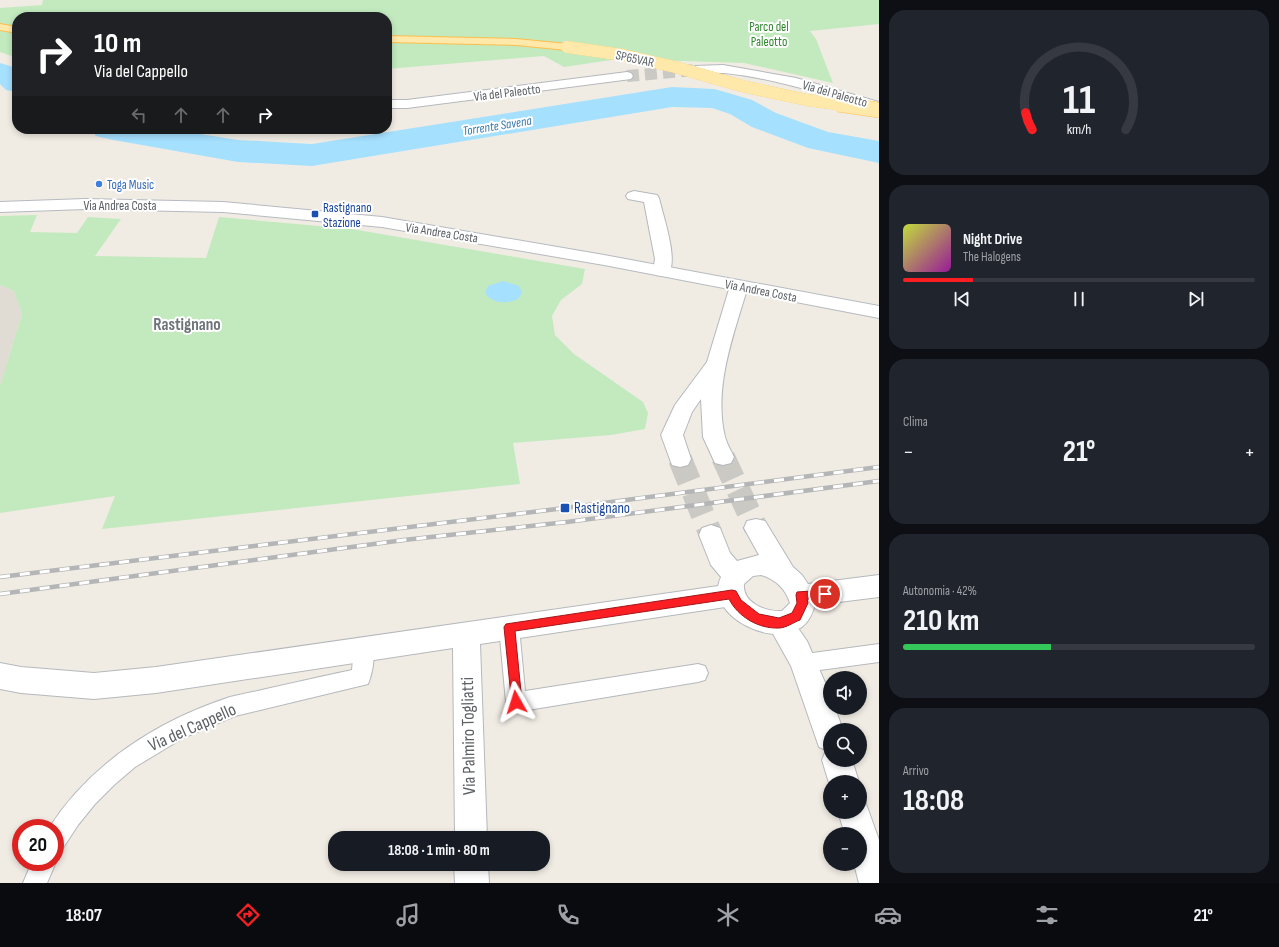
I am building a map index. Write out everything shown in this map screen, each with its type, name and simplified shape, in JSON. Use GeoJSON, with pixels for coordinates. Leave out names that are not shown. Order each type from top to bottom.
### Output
{"type":"FeatureCollection","features":[{"type":"Feature","properties":{"kind":"main road"},"geometry":{"type":"LineString","coordinates":[[0,27],[12,29]]}},
{"type":"Feature","properties":{"kind":"main road","name":"SP65VAR"},"geometry":{"type":"LineString","coordinates":[[392,39],[516,42],[623,55],[675,67],[742,86],[800,98],[879,110]]}},
{"type":"Feature","properties":{"kind":"street","name":"Via del Paleotto"},"geometry":{"type":"LineString","coordinates":[[695,70],[723,70],[796,82],[879,106]]}},
{"type":"Feature","properties":{"kind":"street","name":"Via del Paleotto"},"geometry":{"type":"LineString","coordinates":[[392,104],[407,104],[627,76]]}},
{"type":"Feature","properties":{"kind":"street"},"geometry":{"type":"LineString","coordinates":[[634,196],[651,198],[664,259],[662,271]]}},
{"type":"Feature","properties":{"kind":"street","name":"Via Andrea Costa"},"geometry":{"type":"LineString","coordinates":[[0,207],[85,204],[170,205],[223,207],[315,214],[443,232],[879,312]]}},
{"type":"Feature","properties":{"kind":"street"},"geometry":{"type":"LineString","coordinates":[[723,456],[714,438],[711,408],[716,366],[740,286]]}},
{"type":"Feature","properties":{"kind":"street"},"geometry":{"type":"LineString","coordinates":[[680,459],[672,435],[682,410],[716,366]]}},
{"type":"Feature","properties":{"kind":"street"},"geometry":{"type":"LineString","coordinates":[[756,528],[784,574]]}},
{"type":"Feature","properties":{"kind":"street"},"geometry":{"type":"LineString","coordinates":[[711,535],[733,585],[737,604],[746,612],[756,619],[780,623],[796,617],[803,603],[801,595],[792,580],[773,568],[750,566],[741,569],[733,585]]}},
{"type":"Feature","properties":{"kind":"street"},"geometry":{"type":"LineString","coordinates":[[0,676],[21,680],[94,686],[167,678],[510,627],[733,585]]}},
{"type":"Feature","properties":{"kind":"street"},"geometry":{"type":"LineString","coordinates":[[801,595],[825,594],[879,586]]}},
{"type":"Feature","properties":{"kind":"street"},"geometry":{"type":"LineString","coordinates":[[780,623],[794,641],[805,663],[825,723]]}},
{"type":"Feature","properties":{"kind":"street","name":"Via Palmiro Togliatti"},"geometry":{"type":"LineString","coordinates":[[466,634],[471,831]]}},
{"type":"Feature","properties":{"kind":"street"},"geometry":{"type":"LineString","coordinates":[[857,819],[875,867]]}},
{"type":"Feature","properties":{"kind":"street"},"geometry":{"type":"LineString","coordinates":[[471,871],[472,883]]}},
{"type":"Feature","properties":{"kind":"lane"},"geometry":{"type":"LineString","coordinates":[[510,627],[516,702],[698,673]]}},
{"type":"Feature","properties":{"kind":"lane","name":"Via del Cappello"},"geometry":{"type":"LineString","coordinates":[[64,824],[88,794],[128,758],[177,730],[225,708],[361,677],[364,648]]}},
{"type":"Feature","properties":{"kind":"lane"},"geometry":{"type":"LineString","coordinates":[[805,663],[879,653]]}},
{"type":"Feature","properties":{"kind":"lane"},"geometry":{"type":"LineString","coordinates":[[35,883],[40,871]]}},
{"type":"Feature","properties":{"kind":"shaded area"},"geometry":{"type":"Polygon","coordinates":[[[0,285],[14,291],[22,314],[0,386],[0,285]]]}},
{"type":"Feature","properties":{"kind":"green space","name":"Parco del Paleotto"},"geometry":{"type":"Polygon","coordinates":[[[43,0],[879,0],[879,24],[810,31],[816,39],[833,83],[744,63],[618,59],[564,67],[544,56],[392,69],[392,12],[12,12],[12,56],[0,52],[0,8],[42,5],[43,0]]]}},
{"type":"Feature","properties":{"kind":"green space"},"geometry":{"type":"Polygon","coordinates":[[[37,215],[30,232],[77,233],[88,217],[121,219],[95,256],[206,258],[219,217],[352,229],[585,269],[582,284],[561,300],[552,316],[555,335],[574,354],[643,402],[648,413],[645,429],[611,435],[513,443],[520,484],[102,529],[115,496],[0,513],[0,386],[22,314],[14,291],[0,285],[0,216],[37,215]]]}},
{"type":"Feature","properties":{"kind":"water"},"geometry":{"type":"Polygon","coordinates":[[[503,281],[519,286],[522,293],[518,299],[509,302],[500,302],[488,297],[485,293],[488,286],[503,281]]]}},
{"type":"Feature","properties":{"kind":"waterway","name":"Torrente Savena"},"geometry":{"type":"LineString","coordinates":[[0,72],[8,75],[12,79]]}},
{"type":"Feature","properties":{"kind":"waterway","name":"Torrente Savena"},"geometry":{"type":"LineString","coordinates":[[138,134],[238,151],[312,155],[432,137],[672,97],[714,99],[741,107],[764,120],[820,141],[879,152]]}},
{"type":"Feature","properties":{"kind":"tunnel"},"geometry":{"type":"LineString","coordinates":[[627,76],[695,70]]}},
{"type":"Feature","properties":{"kind":"tunnel"},"geometry":{"type":"LineString","coordinates":[[723,457],[756,528]]}},
{"type":"Feature","properties":{"kind":"tunnel"},"geometry":{"type":"LineString","coordinates":[[680,459],[711,535]]}},
{"type":"Feature","properties":{"kind":"railway"},"geometry":{"type":"LineString","coordinates":[[0,577],[565,508],[879,467]]}},
{"type":"Feature","properties":{"kind":"railway"},"geometry":{"type":"LineString","coordinates":[[0,594],[404,540],[567,522],[879,481]]}},
{"type":"Feature","properties":{"kind":"place","name":"Toga Music"},"geometry":{"type":"Point","coordinates":[99,184]}},
{"type":"Feature","properties":{"kind":"place","name":"Rastignano Stazione"},"geometry":{"type":"Point","coordinates":[315,214]}},
{"type":"Feature","properties":{"kind":"place","name":"Rastignano"},"geometry":{"type":"Point","coordinates":[565,508]}},
{"type":"Feature","properties":{"kind":"district","name":"Rastignano"},"geometry":{"type":"Point","coordinates":[187,324]}},
{"type":"Feature","properties":{"kind":"route"},"geometry":{"type":"LineString","coordinates":[[516,702],[510,645],[510,627],[732,594],[737,604],[756,619],[780,623],[789,621],[796,617],[801,610],[803,603],[801,595],[825,594]]}}]}
